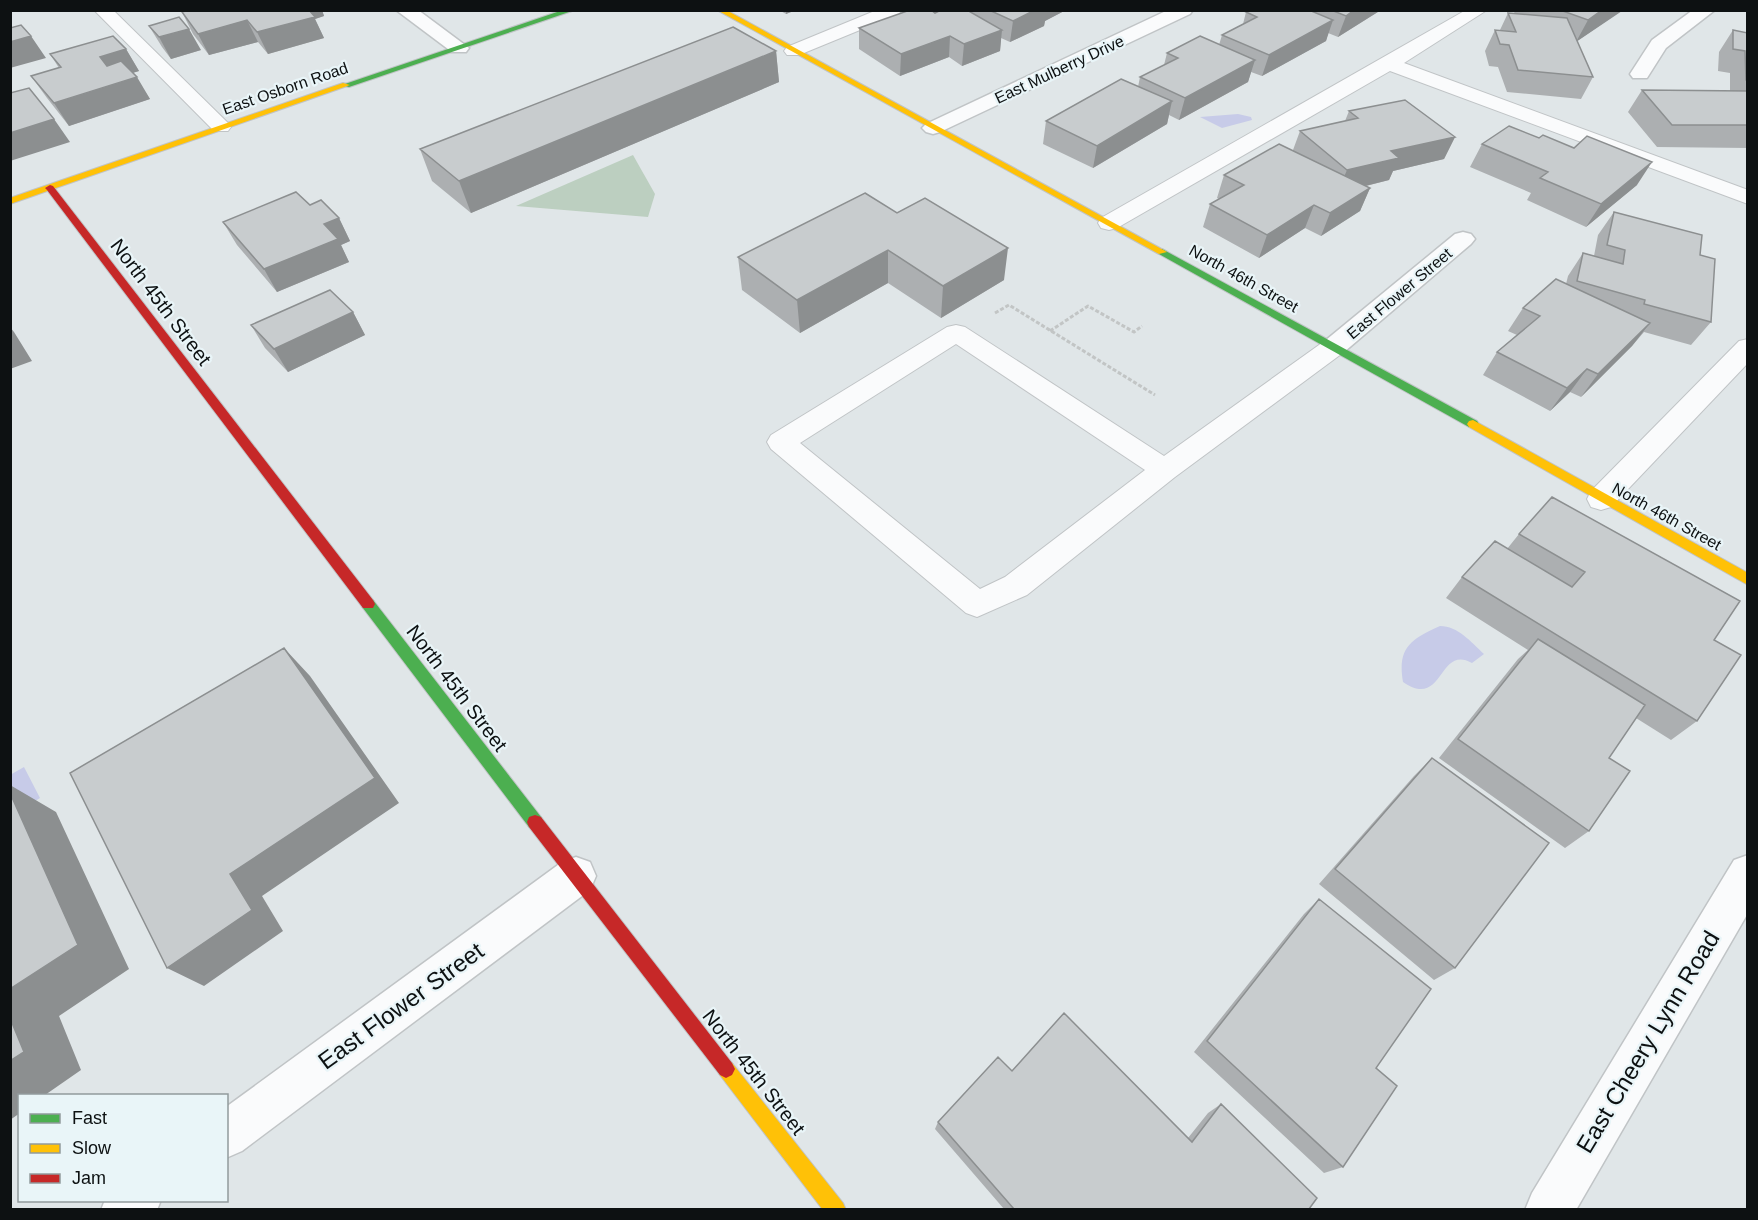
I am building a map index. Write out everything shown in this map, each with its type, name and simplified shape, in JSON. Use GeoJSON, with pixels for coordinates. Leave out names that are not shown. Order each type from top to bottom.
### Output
{"type":"FeatureCollection","features":[{"type":"Feature","properties":{"kind":"street"},"geometry":{"type":"LineString","coordinates":[[405,10],[459,48]]}},
{"type":"Feature","properties":{"kind":"street","name":"East Osborn Road"},"geometry":{"type":"LineString","coordinates":[[10,201],[221,127],[572,10]]}},
{"type":"Feature","properties":{"kind":"street","name":"North 46th Street"},"geometry":{"type":"LineString","coordinates":[[720,10],[1335,346],[1601,499],[1748,580]]}},
{"type":"Feature","properties":{"kind":"street","name":"East Mulberry Drive"},"geometry":{"type":"LineString","coordinates":[[933,128],[1184,10]]}},
{"type":"Feature","properties":{"kind":"street"},"geometry":{"type":"LineString","coordinates":[[1640,74],[1659,44],[1706,10]]}},
{"type":"Feature","properties":{"kind":"street","name":"North 45th Street"},"geometry":{"type":"LineString","coordinates":[[50,188],[576,876],[836,1209]]}},
{"type":"Feature","properties":{"kind":"street","name":"East Flower Street"},"geometry":{"type":"LineString","coordinates":[[1335,346],[1463,239]]}},
{"type":"Feature","properties":{"kind":"street","name":"East Cheery Lynn Road"},"geometry":{"type":"LineString","coordinates":[[1549,1209],[1748,874]]}},
{"type":"Feature","properties":{"kind":"street","name":"East Flower Street"},"geometry":{"type":"LineString","coordinates":[[228,1134],[576,876]]}},
{"type":"Feature","properties":{"kind":"lane"},"geometry":{"type":"LineString","coordinates":[[102,10],[221,127]]}},
{"type":"Feature","properties":{"kind":"lane"},"geometry":{"type":"LineString","coordinates":[[793,51],[893,10]]}},
{"type":"Feature","properties":{"kind":"lane"},"geometry":{"type":"LineString","coordinates":[[1109,223],[1389,64],[1479,10]]}},
{"type":"Feature","properties":{"kind":"lane"},"geometry":{"type":"LineString","coordinates":[[1389,64],[1748,198]]}},
{"type":"Feature","properties":{"kind":"lane"},"geometry":{"type":"LineString","coordinates":[[1165,470],[956,333],[781,442],[977,604],[1016,586],[1165,470],[1335,346]]}},
{"type":"Feature","properties":{"kind":"lane"},"geometry":{"type":"LineString","coordinates":[[1601,499],[1748,347]]}},
{"type":"Feature","properties":{"kind":"path"},"geometry":{"type":"LineString","coordinates":[[992,315],[1009,305],[1155,395]]}},
{"type":"Feature","properties":{"kind":"path"},"geometry":{"type":"LineString","coordinates":[[1050,331],[1088,306],[1134,332],[1142,326]]}},
{"type":"Feature","properties":{"kind":"green space"},"geometry":{"type":"Polygon","coordinates":[[[633,155],[655,194],[648,217],[516,206],[633,155]]]}},
{"type":"Feature","properties":{"kind":"water"},"geometry":{"type":"Polygon","coordinates":[[[1238,114],[1251,117],[1252,120],[1222,128],[1200,117],[1238,114]]]}},
{"type":"Feature","properties":{"kind":"water"},"geometry":{"type":"Polygon","coordinates":[[[1440,626],[1458,632],[1484,654],[1472,663],[1461,660],[1453,662],[1434,683],[1426,688],[1416,688],[1403,682],[1402,661],[1408,646],[1421,635],[1440,626]]]}},
{"type":"Feature","properties":{"kind":"water"},"geometry":{"type":"Polygon","coordinates":[[[24,767],[40,798],[11,816],[10,775],[24,767]]]}},
{"type":"Feature","properties":{"kind":"building"},"geometry":{"type":"Polygon","coordinates":[[[189,10],[309,10],[315,17],[257,32],[247,20],[198,34],[182,12],[189,10]]]}},
{"type":"Feature","properties":{"kind":"building"},"geometry":{"type":"Polygon","coordinates":[[[910,10],[931,10],[935,13],[941,10],[967,10],[1002,30],[964,44],[950,36],[901,54],[859,28],[910,10]]]}},
{"type":"Feature","properties":{"kind":"building"},"geometry":{"type":"Polygon","coordinates":[[[989,10],[1035,10],[1013,21],[989,10]]]}},
{"type":"Feature","properties":{"kind":"building"},"geometry":{"type":"Polygon","coordinates":[[[1250,10],[1309,10],[1333,20],[1269,55],[1222,35],[1257,17],[1246,12],[1250,10]]]}},
{"type":"Feature","properties":{"kind":"building"},"geometry":{"type":"Polygon","coordinates":[[[1331,10],[1354,10],[1346,16],[1331,10]]]}},
{"type":"Feature","properties":{"kind":"building"},"geometry":{"type":"Polygon","coordinates":[[[1560,10],[1602,10],[1588,20],[1560,10]]]}},
{"type":"Feature","properties":{"kind":"building"},"geometry":{"type":"Polygon","coordinates":[[[1508,13],[1567,18],[1593,77],[1518,70],[1509,45],[1500,44],[1495,30],[1516,32],[1508,13]]]}},
{"type":"Feature","properties":{"kind":"building"},"geometry":{"type":"Polygon","coordinates":[[[179,17],[189,29],[159,37],[149,26],[179,17]]]}},
{"type":"Feature","properties":{"kind":"building"},"geometry":{"type":"Polygon","coordinates":[[[21,25],[31,36],[10,42],[10,28],[21,25]]]}},
{"type":"Feature","properties":{"kind":"building"},"geometry":{"type":"Polygon","coordinates":[[[733,27],[776,51],[459,181],[420,149],[733,27]]]}},
{"type":"Feature","properties":{"kind":"building"},"geometry":{"type":"Polygon","coordinates":[[[1733,30],[1748,33],[1748,81],[1746,80],[1745,51],[1733,49],[1733,30]]]}},
{"type":"Feature","properties":{"kind":"building"},"geometry":{"type":"Polygon","coordinates":[[[113,36],[126,49],[100,57],[107,66],[121,61],[137,77],[54,103],[31,76],[61,67],[50,54],[113,36]]]}},
{"type":"Feature","properties":{"kind":"building"},"geometry":{"type":"Polygon","coordinates":[[[1200,36],[1255,60],[1185,98],[1140,77],[1178,58],[1167,53],[1200,36]]]}},
{"type":"Feature","properties":{"kind":"building"},"geometry":{"type":"Polygon","coordinates":[[[1121,79],[1172,101],[1097,146],[1046,121],[1121,79]]]}},
{"type":"Feature","properties":{"kind":"building"},"geometry":{"type":"Polygon","coordinates":[[[29,88],[54,119],[10,133],[10,93],[29,88]]]}},
{"type":"Feature","properties":{"kind":"building"},"geometry":{"type":"Polygon","coordinates":[[[1642,90],[1748,91],[1748,125],[1672,125],[1642,90]]]}},
{"type":"Feature","properties":{"kind":"building"},"geometry":{"type":"Polygon","coordinates":[[[1405,100],[1455,137],[1391,151],[1399,158],[1347,170],[1300,131],[1358,118],[1349,111],[1405,100]]]}},
{"type":"Feature","properties":{"kind":"building"},"geometry":{"type":"Polygon","coordinates":[[[1509,126],[1539,138],[1543,135],[1574,148],[1587,136],[1652,162],[1601,204],[1540,178],[1548,172],[1482,144],[1509,126]]]}},
{"type":"Feature","properties":{"kind":"building"},"geometry":{"type":"Polygon","coordinates":[[[1279,144],[1370,188],[1330,213],[1314,205],[1267,235],[1210,204],[1244,185],[1224,175],[1279,144]]]}},
{"type":"Feature","properties":{"kind":"building"},"geometry":{"type":"Polygon","coordinates":[[[296,192],[310,205],[321,200],[339,218],[324,224],[338,239],[264,269],[223,222],[296,192]]]}},
{"type":"Feature","properties":{"kind":"building"},"geometry":{"type":"Polygon","coordinates":[[[865,193],[897,213],[925,198],[1008,248],[943,286],[888,250],[797,300],[738,257],[865,193]]]}},
{"type":"Feature","properties":{"kind":"building"},"geometry":{"type":"Polygon","coordinates":[[[1614,212],[1702,235],[1700,255],[1715,259],[1711,322],[1644,304],[1645,300],[1577,281],[1583,253],[1623,264],[1625,250],[1607,245],[1614,212]]]}},
{"type":"Feature","properties":{"kind":"building"},"geometry":{"type":"Polygon","coordinates":[[[1556,279],[1650,323],[1598,374],[1587,369],[1567,388],[1497,352],[1540,316],[1523,308],[1556,279]]]}},
{"type":"Feature","properties":{"kind":"building"},"geometry":{"type":"Polygon","coordinates":[[[330,290],[353,312],[274,349],[251,325],[330,290]]]}},
{"type":"Feature","properties":{"kind":"building"},"geometry":{"type":"Polygon","coordinates":[[[1552,497],[1740,601],[1714,640],[1741,655],[1697,721],[1462,577],[1495,541],[1572,587],[1585,572],[1519,534],[1552,497]]]}},
{"type":"Feature","properties":{"kind":"building"},"geometry":{"type":"Polygon","coordinates":[[[1538,639],[1645,705],[1609,758],[1630,771],[1589,831],[1458,739],[1538,639]]]}},
{"type":"Feature","properties":{"kind":"building"},"geometry":{"type":"Polygon","coordinates":[[[284,648],[375,778],[230,874],[252,910],[167,968],[70,773],[284,648]]]}},
{"type":"Feature","properties":{"kind":"building"},"geometry":{"type":"Polygon","coordinates":[[[1432,758],[1549,843],[1455,968],[1335,869],[1432,758]]]}},
{"type":"Feature","properties":{"kind":"building"},"geometry":{"type":"Polygon","coordinates":[[[10,793],[78,945],[10,989],[10,793]]]}},
{"type":"Feature","properties":{"kind":"building"},"geometry":{"type":"Polygon","coordinates":[[[1319,899],[1431,989],[1376,1068],[1397,1086],[1343,1167],[1207,1041],[1319,899]]]}},
{"type":"Feature","properties":{"kind":"building"},"geometry":{"type":"Polygon","coordinates":[[[1064,1013],[1192,1142],[1221,1104],[1317,1198],[1309,1209],[1014,1209],[938,1122],[998,1057],[1012,1071],[1064,1013]]]}},
{"type":"Feature","properties":{"kind":"building"},"geometry":{"type":"Polygon","coordinates":[[[10,1018],[24,1052],[10,1061],[10,1018]]]}},
{"type":"Feature","properties":{"kind":"traffic: fast"},"geometry":{"type":"LineString","coordinates":[[346,85],[572,10]]}},
{"type":"Feature","properties":{"kind":"traffic: fast"},"geometry":{"type":"LineString","coordinates":[[1162,252],[1473,424]]}},
{"type":"Feature","properties":{"kind":"traffic: fast"},"geometry":{"type":"LineString","coordinates":[[368,604],[535,822]]}},
{"type":"Feature","properties":{"kind":"traffic: slow"},"geometry":{"type":"LineString","coordinates":[[720,10],[1162,252]]}},
{"type":"Feature","properties":{"kind":"traffic: slow"},"geometry":{"type":"LineString","coordinates":[[10,201],[346,85]]}},
{"type":"Feature","properties":{"kind":"traffic: slow"},"geometry":{"type":"LineString","coordinates":[[1473,424],[1748,580]]}},
{"type":"Feature","properties":{"kind":"traffic: slow"},"geometry":{"type":"LineString","coordinates":[[726,1069],[836,1210]]}},
{"type":"Feature","properties":{"kind":"traffic: jam"},"geometry":{"type":"LineString","coordinates":[[50,188],[368,604]]}},
{"type":"Feature","properties":{"kind":"traffic: jam"},"geometry":{"type":"LineString","coordinates":[[535,822],[726,1069]]}}]}
